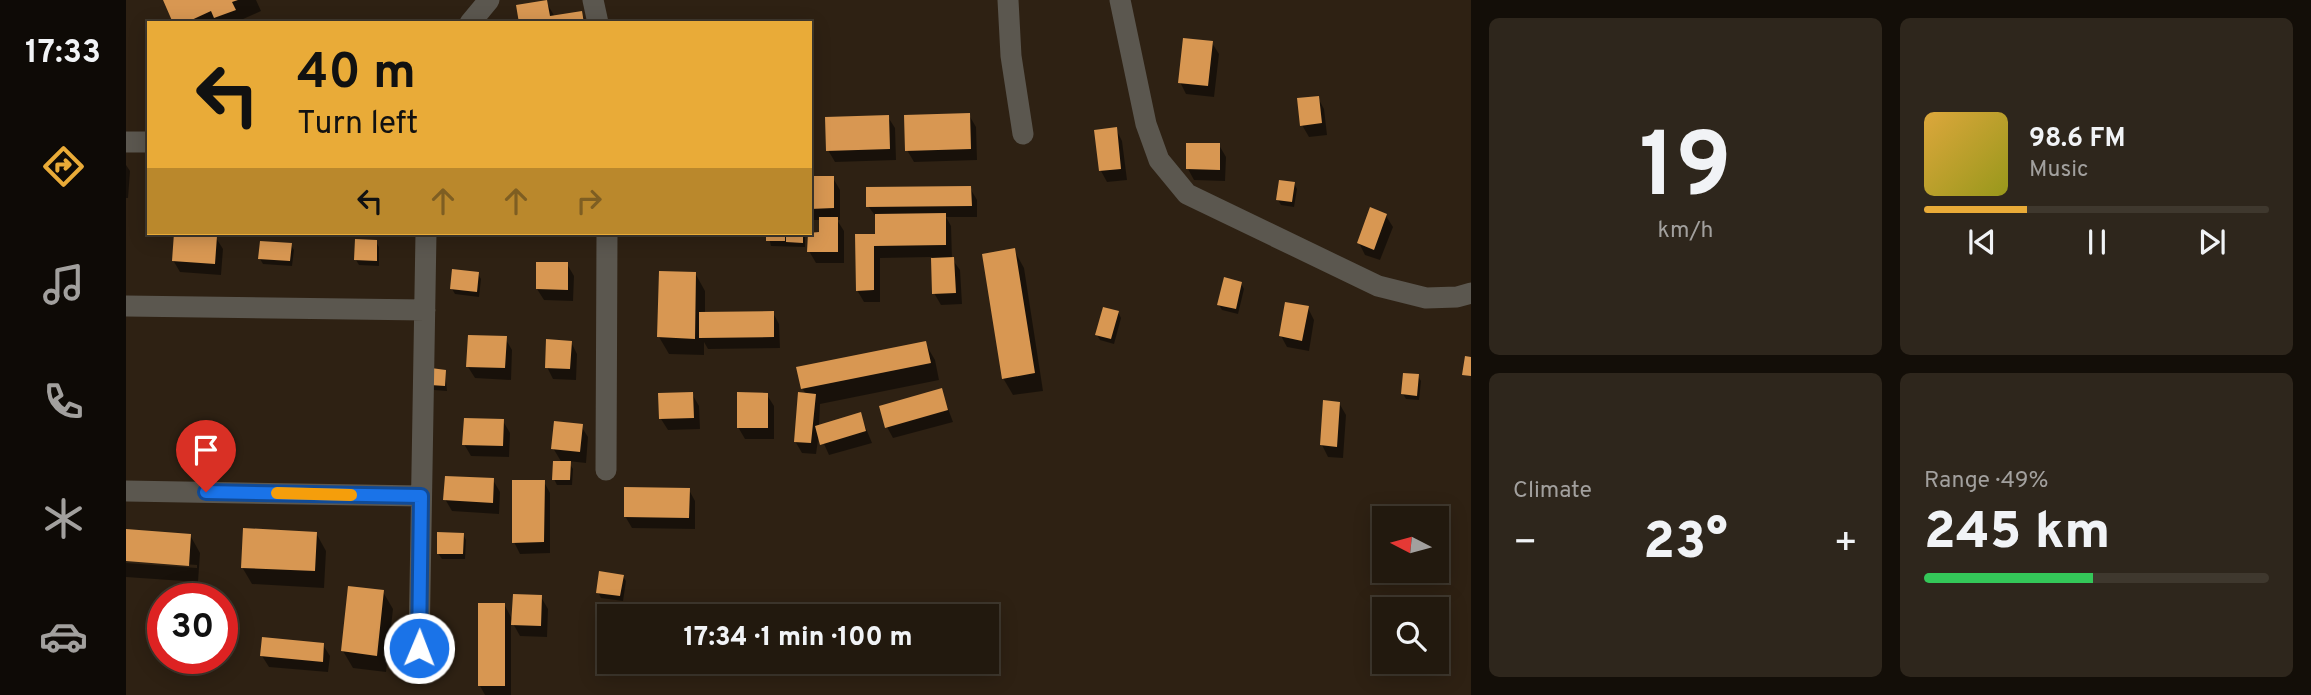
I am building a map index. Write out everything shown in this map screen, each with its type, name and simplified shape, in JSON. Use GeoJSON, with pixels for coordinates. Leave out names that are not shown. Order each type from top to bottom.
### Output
{"type":"FeatureCollection","features":[{"type":"Feature","properties":{"kind":"street"},"geometry":{"type":"LineString","coordinates":[[472,21],[489,0]]}},
{"type":"Feature","properties":{"kind":"street"},"geometry":{"type":"LineString","coordinates":[[593,0],[598,21]]}},
{"type":"Feature","properties":{"kind":"street"},"geometry":{"type":"LineString","coordinates":[[1008,0],[1011,55],[1023,134]]}},
{"type":"Feature","properties":{"kind":"street"},"geometry":{"type":"LineString","coordinates":[[1121,0],[1150,136],[1159,160],[1187,194],[1378,286],[1426,299],[1457,298],[1471,293]]}},
{"type":"Feature","properties":{"kind":"street"},"geometry":{"type":"LineString","coordinates":[[126,142],[147,142]]}},
{"type":"Feature","properties":{"kind":"street"},"geometry":{"type":"LineString","coordinates":[[419,648],[426,235]]}},
{"type":"Feature","properties":{"kind":"street"},"geometry":{"type":"LineString","coordinates":[[606,470],[607,235]]}},
{"type":"Feature","properties":{"kind":"street"},"geometry":{"type":"LineString","coordinates":[[126,306],[425,310]]}},
{"type":"Feature","properties":{"kind":"street"},"geometry":{"type":"LineString","coordinates":[[126,491],[421,496]]}},
{"type":"Feature","properties":{"kind":"building"},"geometry":{"type":"Polygon","coordinates":[[[163,0],[238,0],[232,2],[236,10],[214,18],[211,11],[189,21],[172,21],[163,0]]]}},
{"type":"Feature","properties":{"kind":"building"},"geometry":{"type":"Polygon","coordinates":[[[547,0],[550,16],[582,11],[584,21],[519,21],[516,5],[547,0]]]}},
{"type":"Feature","properties":{"kind":"building"},"geometry":{"type":"Polygon","coordinates":[[[1183,38],[1213,41],[1208,86],[1178,83],[1183,38]]]}},
{"type":"Feature","properties":{"kind":"building"},"geometry":{"type":"Polygon","coordinates":[[[1319,96],[1322,123],[1300,126],[1297,98],[1319,96]]]}},
{"type":"Feature","properties":{"kind":"building"},"geometry":{"type":"Polygon","coordinates":[[[970,113],[971,149],[905,151],[904,115],[970,113]]]}},
{"type":"Feature","properties":{"kind":"building"},"geometry":{"type":"Polygon","coordinates":[[[889,115],[890,149],[826,151],[825,117],[889,115]]]}},
{"type":"Feature","properties":{"kind":"building"},"geometry":{"type":"Polygon","coordinates":[[[1117,127],[1121,169],[1099,171],[1094,130],[1117,127]]]}},
{"type":"Feature","properties":{"kind":"building"},"geometry":{"type":"Polygon","coordinates":[[[1186,143],[1220,143],[1220,170],[1186,169],[1186,143]]]}},
{"type":"Feature","properties":{"kind":"building"},"geometry":{"type":"Polygon","coordinates":[[[812,176],[834,176],[834,208],[812,209],[812,176]]]}},
{"type":"Feature","properties":{"kind":"building"},"geometry":{"type":"Polygon","coordinates":[[[1279,180],[1295,182],[1292,202],[1276,200],[1279,180]]]}},
{"type":"Feature","properties":{"kind":"building"},"geometry":{"type":"Polygon","coordinates":[[[971,186],[972,206],[866,207],[866,187],[971,186]]]}},
{"type":"Feature","properties":{"kind":"building"},"geometry":{"type":"Polygon","coordinates":[[[1370,207],[1387,214],[1374,250],[1357,243],[1370,207]]]}},
{"type":"Feature","properties":{"kind":"building"},"geometry":{"type":"Polygon","coordinates":[[[946,213],[946,245],[874,246],[874,290],[856,291],[855,234],[875,234],[875,214],[946,213]]]}},
{"type":"Feature","properties":{"kind":"building"},"geometry":{"type":"Polygon","coordinates":[[[819,217],[838,217],[838,252],[807,252],[808,235],[819,232],[819,217]]]}},
{"type":"Feature","properties":{"kind":"building"},"geometry":{"type":"Polygon","coordinates":[[[174,235],[217,236],[215,264],[172,261],[174,235]]]}},
{"type":"Feature","properties":{"kind":"building"},"geometry":{"type":"Polygon","coordinates":[[[766,235],[785,235],[785,241],[766,241],[766,235]]]}},
{"type":"Feature","properties":{"kind":"building"},"geometry":{"type":"Polygon","coordinates":[[[786,235],[803,235],[803,243],[786,242],[786,235]]]}},
{"type":"Feature","properties":{"kind":"building"},"geometry":{"type":"Polygon","coordinates":[[[355,239],[377,240],[377,261],[354,260],[355,239]]]}},
{"type":"Feature","properties":{"kind":"building"},"geometry":{"type":"Polygon","coordinates":[[[260,241],[292,243],[290,261],[258,259],[260,241]]]}},
{"type":"Feature","properties":{"kind":"building"},"geometry":{"type":"Polygon","coordinates":[[[1015,248],[1035,373],[1002,379],[982,254],[1015,248]]]}},
{"type":"Feature","properties":{"kind":"building"},"geometry":{"type":"Polygon","coordinates":[[[954,257],[956,293],[932,294],[931,258],[954,257]]]}},
{"type":"Feature","properties":{"kind":"building"},"geometry":{"type":"Polygon","coordinates":[[[536,262],[568,262],[568,290],[536,289],[536,262]]]}},
{"type":"Feature","properties":{"kind":"building"},"geometry":{"type":"Polygon","coordinates":[[[452,269],[479,272],[477,292],[450,289],[452,269]]]}},
{"type":"Feature","properties":{"kind":"building"},"geometry":{"type":"Polygon","coordinates":[[[659,271],[696,272],[695,339],[657,337],[659,271]]]}},
{"type":"Feature","properties":{"kind":"building"},"geometry":{"type":"Polygon","coordinates":[[[1224,277],[1242,282],[1236,309],[1217,305],[1224,277]]]}},
{"type":"Feature","properties":{"kind":"building"},"geometry":{"type":"Polygon","coordinates":[[[1285,302],[1309,306],[1302,341],[1279,336],[1285,302]]]}},
{"type":"Feature","properties":{"kind":"building"},"geometry":{"type":"Polygon","coordinates":[[[1103,307],[1119,311],[1111,339],[1095,335],[1103,307]]]}},
{"type":"Feature","properties":{"kind":"building"},"geometry":{"type":"Polygon","coordinates":[[[774,311],[774,337],[699,338],[699,312],[774,311]]]}},
{"type":"Feature","properties":{"kind":"building"},"geometry":{"type":"Polygon","coordinates":[[[468,335],[507,336],[505,368],[466,367],[468,335]]]}},
{"type":"Feature","properties":{"kind":"building"},"geometry":{"type":"Polygon","coordinates":[[[546,339],[572,341],[570,369],[545,368],[546,339]]]}},
{"type":"Feature","properties":{"kind":"building"},"geometry":{"type":"Polygon","coordinates":[[[926,341],[931,363],[801,389],[796,367],[926,341]]]}},
{"type":"Feature","properties":{"kind":"building"},"geometry":{"type":"Polygon","coordinates":[[[1465,356],[1471,357],[1471,376],[1462,375],[1465,356]]]}},
{"type":"Feature","properties":{"kind":"building"},"geometry":{"type":"Polygon","coordinates":[[[431,368],[446,370],[445,386],[430,385],[431,368]]]}},
{"type":"Feature","properties":{"kind":"building"},"geometry":{"type":"Polygon","coordinates":[[[1403,373],[1419,374],[1417,396],[1401,394],[1403,373]]]}},
{"type":"Feature","properties":{"kind":"building"},"geometry":{"type":"Polygon","coordinates":[[[942,388],[948,410],[885,428],[879,406],[942,388]]]}},
{"type":"Feature","properties":{"kind":"building"},"geometry":{"type":"Polygon","coordinates":[[[693,392],[694,418],[659,419],[658,393],[693,392]]]}},
{"type":"Feature","properties":{"kind":"building"},"geometry":{"type":"Polygon","coordinates":[[[737,392],[768,393],[768,428],[737,428],[737,392]]]}},
{"type":"Feature","properties":{"kind":"building"},"geometry":{"type":"Polygon","coordinates":[[[798,392],[816,394],[811,443],[794,442],[798,392]]]}},
{"type":"Feature","properties":{"kind":"building"},"geometry":{"type":"Polygon","coordinates":[[[1323,400],[1340,402],[1337,447],[1320,445],[1323,400]]]}},
{"type":"Feature","properties":{"kind":"building"},"geometry":{"type":"Polygon","coordinates":[[[861,412],[866,431],[820,445],[815,426],[861,412]]]}},
{"type":"Feature","properties":{"kind":"building"},"geometry":{"type":"Polygon","coordinates":[[[464,418],[504,419],[503,446],[462,445],[464,418]]]}},
{"type":"Feature","properties":{"kind":"building"},"geometry":{"type":"Polygon","coordinates":[[[554,421],[583,424],[580,452],[551,449],[554,421]]]}},
{"type":"Feature","properties":{"kind":"building"},"geometry":{"type":"Polygon","coordinates":[[[553,461],[571,461],[570,480],[552,480],[553,461]]]}},
{"type":"Feature","properties":{"kind":"building"},"geometry":{"type":"Polygon","coordinates":[[[445,476],[494,478],[493,503],[443,500],[445,476]]]}},
{"type":"Feature","properties":{"kind":"building"},"geometry":{"type":"Polygon","coordinates":[[[512,480],[545,480],[544,542],[512,543],[512,480]]]}},
{"type":"Feature","properties":{"kind":"building"},"geometry":{"type":"Polygon","coordinates":[[[624,487],[690,488],[689,518],[624,517],[624,487]]]}},
{"type":"Feature","properties":{"kind":"building"},"geometry":{"type":"Polygon","coordinates":[[[243,528],[317,532],[315,571],[241,568],[243,528]]]}},
{"type":"Feature","properties":{"kind":"building"},"geometry":{"type":"Polygon","coordinates":[[[126,529],[191,534],[189,566],[126,561],[126,529]]]}},
{"type":"Feature","properties":{"kind":"building"},"geometry":{"type":"Polygon","coordinates":[[[437,532],[464,533],[463,554],[437,554],[437,532]]]}},
{"type":"Feature","properties":{"kind":"building"},"geometry":{"type":"Polygon","coordinates":[[[599,571],[624,575],[620,596],[596,593],[599,571]]]}},
{"type":"Feature","properties":{"kind":"building"},"geometry":{"type":"Polygon","coordinates":[[[348,586],[384,590],[377,656],[341,651],[348,586]]]}},
{"type":"Feature","properties":{"kind":"building"},"geometry":{"type":"Polygon","coordinates":[[[513,594],[542,595],[541,626],[511,625],[513,594]]]}},
{"type":"Feature","properties":{"kind":"building"},"geometry":{"type":"Polygon","coordinates":[[[478,603],[505,603],[505,686],[478,686],[478,603]]]}},
{"type":"Feature","properties":{"kind":"building"},"geometry":{"type":"Polygon","coordinates":[[[262,637],[324,643],[323,662],[260,656],[262,637]]]}},
{"type":"Feature","properties":{"kind":"slow traffic"},"geometry":{"type":"LineString","coordinates":[[277,493],[351,495]]}},
{"type":"Feature","properties":{"kind":"route"},"geometry":{"type":"LineString","coordinates":[[206,492],[421,496],[419,648]]}}]}
